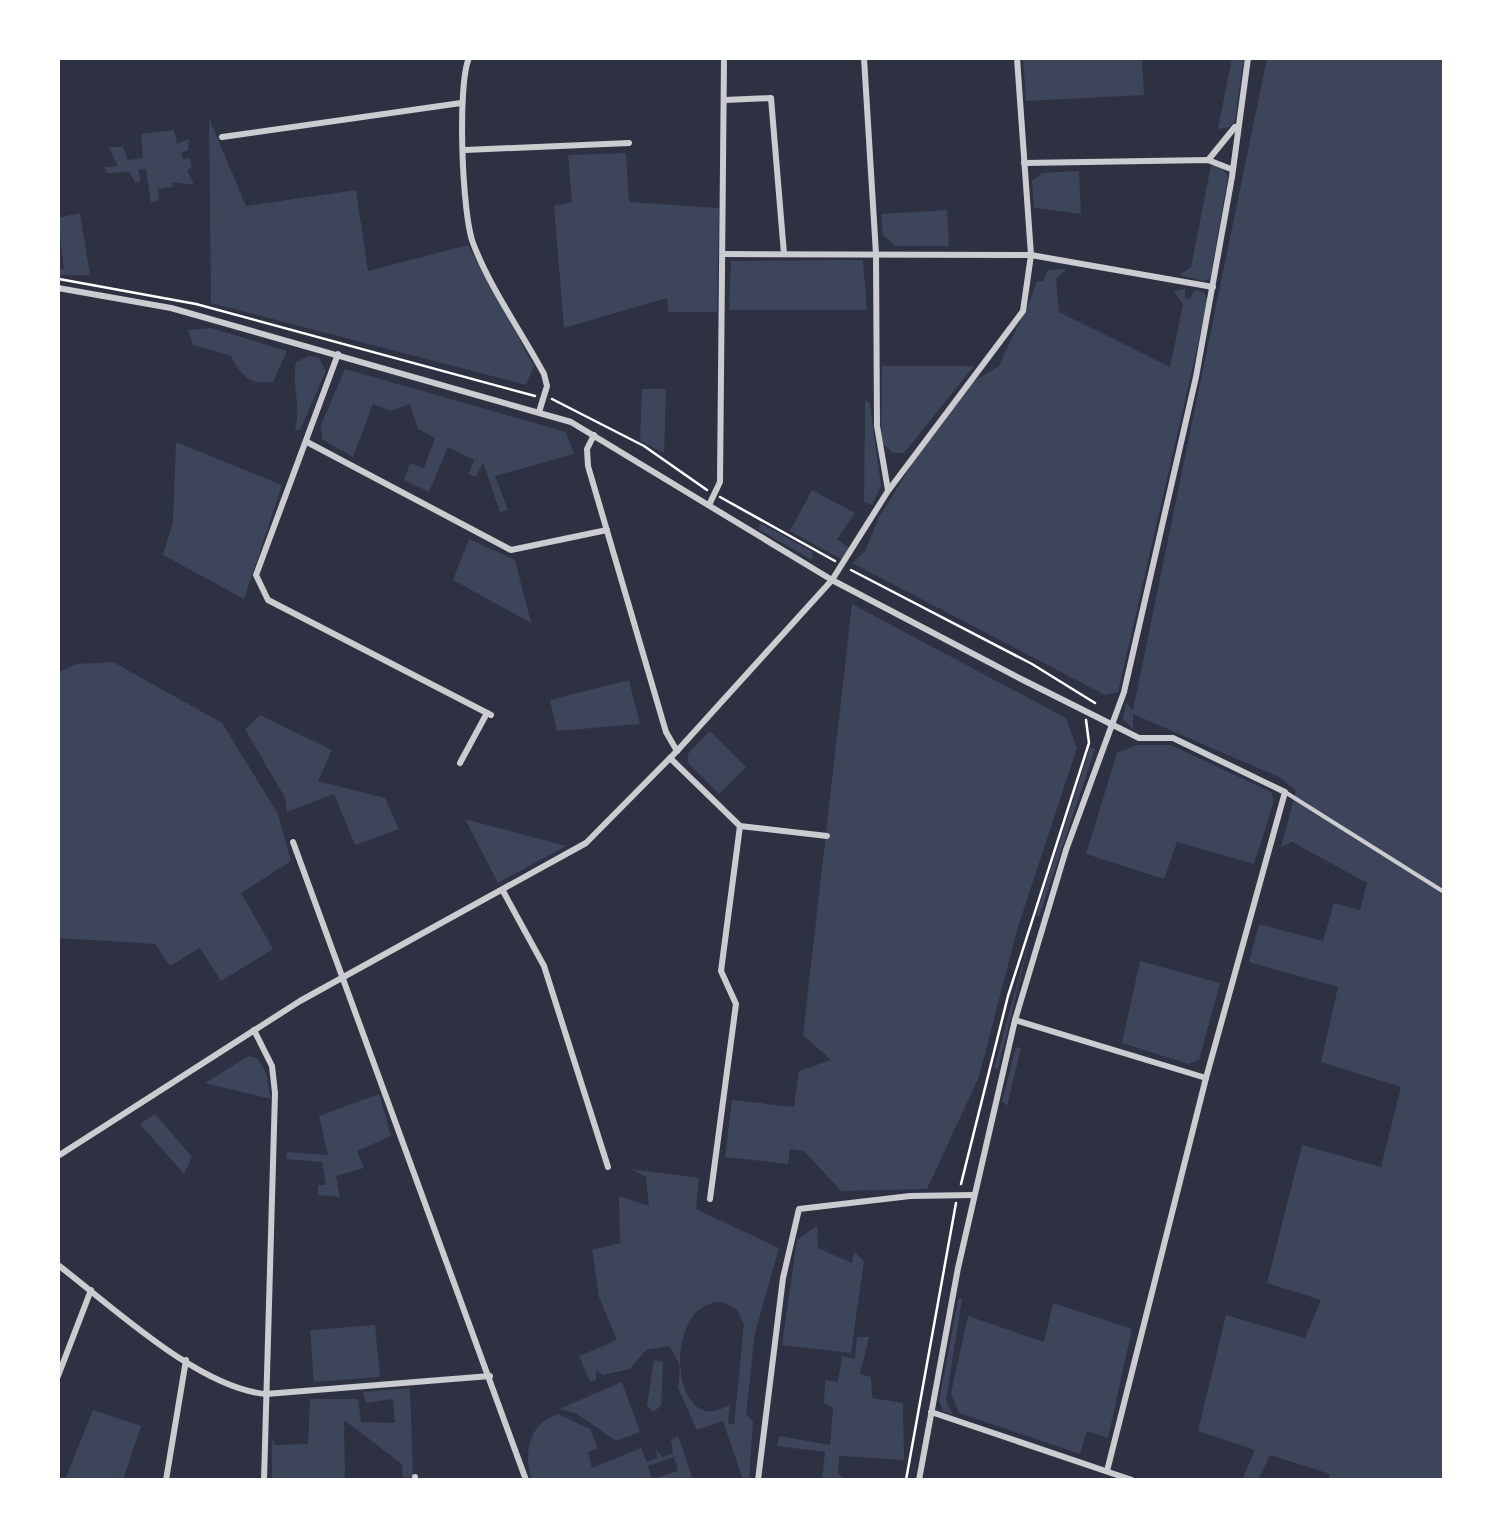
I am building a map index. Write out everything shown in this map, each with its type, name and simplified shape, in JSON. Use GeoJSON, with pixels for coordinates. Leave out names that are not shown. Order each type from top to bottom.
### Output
{"type":"FeatureCollection","features":[{"type":"Feature","properties":{"kind":"street"},"geometry":{"type":"LineString","coordinates":[[468,58],[461,74],[461,104],[474,244],[544,374],[547,386],[539,412]]}},
{"type":"Feature","properties":{"kind":"street"},"geometry":{"type":"LineString","coordinates":[[709,505],[720,482],[724,58]]}},
{"type":"Feature","properties":{"kind":"street"},"geometry":{"type":"LineString","coordinates":[[864,58],[876,254],[876,413],[888,491]]}},
{"type":"Feature","properties":{"kind":"street"},"geometry":{"type":"LineString","coordinates":[[58,1156],[343,976],[586,843],[674,754],[832,580],[888,491],[954,399],[1020,318],[1030,255],[1018,58]]}},
{"type":"Feature","properties":{"kind":"street"},"geometry":{"type":"LineString","coordinates":[[919,1480],[974,1195],[1015,1020],[1109,724],[1124,692],[1213,287],[1248,58]]}},
{"type":"Feature","properties":{"kind":"street"},"geometry":{"type":"LineString","coordinates":[[726,100],[772,98],[784,254]]}},
{"type":"Feature","properties":{"kind":"street"},"geometry":{"type":"LineString","coordinates":[[222,136],[461,104]]}},
{"type":"Feature","properties":{"kind":"street"},"geometry":{"type":"LineString","coordinates":[[1208,160],[1227,141],[1239,119]]}},
{"type":"Feature","properties":{"kind":"street"},"geometry":{"type":"LineString","coordinates":[[465,150],[628,143]]}},
{"type":"Feature","properties":{"kind":"street"},"geometry":{"type":"LineString","coordinates":[[1024,163],[1208,160],[1232,170]]}},
{"type":"Feature","properties":{"kind":"street"},"geometry":{"type":"LineString","coordinates":[[723,254],[1030,255],[1213,287]]}},
{"type":"Feature","properties":{"kind":"street"},"geometry":{"type":"LineString","coordinates":[[58,288],[171,308],[571,422],[832,580],[1109,724],[1139,738],[1173,738],[1285,792],[1206,1078],[1106,1471]]}},
{"type":"Feature","properties":{"kind":"street"},"geometry":{"type":"LineString","coordinates":[[338,354],[256,576],[262,594],[489,714],[460,762]]}},
{"type":"Feature","properties":{"kind":"street"},"geometry":{"type":"LineString","coordinates":[[594,435],[588,462],[674,754],[740,826],[827,836]]}},
{"type":"Feature","properties":{"kind":"street"},"geometry":{"type":"LineString","coordinates":[[306,442],[512,550],[608,530]]}},
{"type":"Feature","properties":{"kind":"street"},"geometry":{"type":"LineString","coordinates":[[710,1199],[736,1004],[721,972],[740,826]]}},
{"type":"Feature","properties":{"kind":"street"},"geometry":{"type":"LineString","coordinates":[[293,842],[526,1480]]}},
{"type":"Feature","properties":{"kind":"street"},"geometry":{"type":"LineString","coordinates":[[504,891],[544,966],[608,1167]]}},
{"type":"Feature","properties":{"kind":"street"},"geometry":{"type":"LineString","coordinates":[[1015,1020],[1206,1078]]}},
{"type":"Feature","properties":{"kind":"street"},"geometry":{"type":"LineString","coordinates":[[254,1030],[270,1062],[275,1087],[264,1480]]}},
{"type":"Feature","properties":{"kind":"street"},"geometry":{"type":"LineString","coordinates":[[758,1480],[783,1278],[799,1210],[910,1196],[974,1195]]}},
{"type":"Feature","properties":{"kind":"street"},"geometry":{"type":"LineString","coordinates":[[58,1265],[186,1360],[228,1386],[266,1394],[490,1376]]}},
{"type":"Feature","properties":{"kind":"street"},"geometry":{"type":"LineString","coordinates":[[58,1376],[90,1290]]}},
{"type":"Feature","properties":{"kind":"street"},"geometry":{"type":"LineString","coordinates":[[166,1480],[186,1360]]}},
{"type":"Feature","properties":{"kind":"street"},"geometry":{"type":"LineString","coordinates":[[930,1412],[1132,1480]]}},
{"type":"Feature","properties":{"kind":"lane"},"geometry":{"type":"LineString","coordinates":[[1285,792],[1444,892]]}},
{"type":"Feature","properties":{"kind":"path"},"geometry":{"type":"LineString","coordinates":[[58,278],[133,289],[196,304],[530,398],[538,394]]}},
{"type":"Feature","properties":{"kind":"path"},"geometry":{"type":"LineString","coordinates":[[549,397],[638,445],[708,490]]}},
{"type":"Feature","properties":{"kind":"path"},"geometry":{"type":"LineString","coordinates":[[719,496],[838,562]]}},
{"type":"Feature","properties":{"kind":"path"},"geometry":{"type":"LineString","coordinates":[[847,568],[1096,700],[1092,709]]}},
{"type":"Feature","properties":{"kind":"path"},"geometry":{"type":"LineString","coordinates":[[961,1184],[1008,996],[1089,744],[1086,719]]}},
{"type":"Feature","properties":{"kind":"path"},"geometry":{"type":"LineString","coordinates":[[906,1480],[956,1202]]}},
{"type":"Feature","properties":{"kind":"shaded area"},"geometry":{"type":"Polygon","coordinates":[[[1023,58],[1142,58],[1144,95],[1026,101],[1023,58]]]}},
{"type":"Feature","properties":{"kind":"shaded area"},"geometry":{"type":"Polygon","coordinates":[[[1232,58],[1244,58],[1235,120],[1230,127],[1218,129],[1232,58]]]}},
{"type":"Feature","properties":{"kind":"shaded area"},"geometry":{"type":"Polygon","coordinates":[[[1267,58],[1444,58],[1444,1480],[1327,1480],[1330,1474],[1270,1455],[1258,1480],[1242,1480],[1255,1450],[1198,1431],[1226,1315],[1305,1338],[1321,1300],[1267,1283],[1302,1145],[1381,1167],[1401,1087],[1321,1062],[1338,987],[1249,962],[1259,924],[1323,941],[1334,903],[1360,910],[1367,883],[1292,842],[1281,847],[1296,791],[1281,778],[1133,714],[1133,729],[1123,719],[1126,703],[1133,710],[1267,58]]]}},
{"type":"Feature","properties":{"kind":"shaded area"},"geometry":{"type":"Polygon","coordinates":[[[209,118],[246,206],[356,190],[368,271],[468,245],[534,366],[526,385],[211,303],[209,118]]]}},
{"type":"Feature","properties":{"kind":"shaded area"},"geometry":{"type":"Polygon","coordinates":[[[174,130],[177,144],[189,139],[188,150],[181,153],[183,159],[190,158],[192,167],[187,170],[194,185],[172,182],[173,187],[158,189],[159,200],[151,203],[146,169],[138,170],[141,181],[135,183],[130,172],[107,173],[104,167],[118,166],[109,147],[123,147],[128,160],[143,158],[141,134],[174,130]]]}},
{"type":"Feature","properties":{"kind":"shaded area"},"geometry":{"type":"Polygon","coordinates":[[[626,153],[629,202],[719,208],[717,312],[668,312],[667,298],[564,328],[554,206],[572,202],[568,155],[626,153]]]}},
{"type":"Feature","properties":{"kind":"shaded area"},"geometry":{"type":"Polygon","coordinates":[[[1211,165],[1220,165],[1228,176],[1210,278],[1204,281],[1179,275],[1191,267],[1211,165]]]}},
{"type":"Feature","properties":{"kind":"shaded area"},"geometry":{"type":"Polygon","coordinates":[[[1079,171],[1081,214],[1034,208],[1032,181],[1042,173],[1079,171]]]}},
{"type":"Feature","properties":{"kind":"shaded area"},"geometry":{"type":"Polygon","coordinates":[[[947,210],[949,246],[895,246],[883,235],[881,214],[947,210]]]}},
{"type":"Feature","properties":{"kind":"shaded area"},"geometry":{"type":"Polygon","coordinates":[[[80,213],[90,275],[58,275],[58,269],[64,269],[58,218],[80,213]]]}},
{"type":"Feature","properties":{"kind":"shaded area"},"geometry":{"type":"Polygon","coordinates":[[[863,260],[867,310],[729,310],[731,261],[863,260]]]}},
{"type":"Feature","properties":{"kind":"shaded area"},"geometry":{"type":"Polygon","coordinates":[[[1067,269],[1056,279],[1059,312],[1170,367],[1183,305],[1174,291],[1185,289],[1185,298],[1190,299],[1194,290],[1204,292],[1208,301],[1118,692],[1105,695],[852,563],[865,551],[879,517],[914,461],[972,382],[999,366],[1037,281],[1043,281],[1048,270],[1067,269]]]}},
{"type":"Feature","properties":{"kind":"shaded area"},"geometry":{"type":"Polygon","coordinates":[[[211,328],[287,351],[273,382],[252,381],[242,374],[231,356],[193,345],[188,330],[211,328]]]}},
{"type":"Feature","properties":{"kind":"shaded area"},"geometry":{"type":"Polygon","coordinates":[[[309,356],[319,358],[326,371],[300,430],[295,430],[296,362],[309,356]]]}},
{"type":"Feature","properties":{"kind":"shaded area"},"geometry":{"type":"Polygon","coordinates":[[[882,366],[974,366],[904,453],[893,453],[881,442],[882,366]]]}},
{"type":"Feature","properties":{"kind":"shaded area"},"geometry":{"type":"Polygon","coordinates":[[[345,369],[566,432],[574,454],[495,476],[508,510],[500,512],[483,462],[476,477],[468,474],[474,460],[448,447],[429,492],[404,480],[410,463],[424,468],[435,438],[418,429],[410,404],[391,411],[373,404],[353,457],[322,439],[321,425],[345,369]]]}},
{"type":"Feature","properties":{"kind":"shaded area"},"geometry":{"type":"Polygon","coordinates":[[[642,389],[666,389],[664,453],[640,441],[642,389]]]}},
{"type":"Feature","properties":{"kind":"shaded area"},"geometry":{"type":"Polygon","coordinates":[[[865,400],[870,403],[881,486],[872,505],[864,502],[865,400]]]}},
{"type":"Feature","properties":{"kind":"shaded area"},"geometry":{"type":"Polygon","coordinates":[[[176,442],[282,485],[244,599],[163,555],[173,522],[176,442]]]}},
{"type":"Feature","properties":{"kind":"shaded area"},"geometry":{"type":"Polygon","coordinates":[[[812,490],[855,513],[837,539],[849,548],[841,559],[790,531],[812,490]]]}},
{"type":"Feature","properties":{"kind":"shaded area"},"geometry":{"type":"Polygon","coordinates":[[[760,523],[813,552],[812,560],[758,529],[760,523]]]}},
{"type":"Feature","properties":{"kind":"shaded area"},"geometry":{"type":"Polygon","coordinates":[[[469,539],[515,560],[531,623],[453,580],[469,539]]]}},
{"type":"Feature","properties":{"kind":"shaded area"},"geometry":{"type":"Polygon","coordinates":[[[852,604],[1066,718],[1077,748],[1017,930],[979,1077],[927,1189],[841,1191],[804,1151],[790,1149],[788,1164],[725,1157],[732,1100],[794,1107],[799,1071],[831,1060],[803,1035],[852,604]]]}},
{"type":"Feature","properties":{"kind":"shaded area"},"geometry":{"type":"Polygon","coordinates":[[[113,662],[222,723],[278,814],[291,861],[241,893],[273,949],[221,981],[200,948],[170,966],[155,944],[58,938],[58,673],[76,664],[113,662]]]}},
{"type":"Feature","properties":{"kind":"shaded area"},"geometry":{"type":"Polygon","coordinates":[[[629,680],[640,724],[557,731],[550,700],[629,680]]]}},
{"type":"Feature","properties":{"kind":"shaded area"},"geometry":{"type":"Polygon","coordinates":[[[260,715],[332,750],[318,781],[385,798],[399,829],[355,845],[334,794],[287,812],[285,798],[245,729],[260,715]]]}},
{"type":"Feature","properties":{"kind":"shaded area"},"geometry":{"type":"Polygon","coordinates":[[[710,731],[746,767],[719,794],[688,763],[688,754],[710,731]]]}},
{"type":"Feature","properties":{"kind":"shaded area"},"geometry":{"type":"Polygon","coordinates":[[[1137,745],[1171,745],[1271,792],[1274,801],[1254,864],[1177,842],[1164,879],[1086,854],[1117,753],[1137,745]]]}},
{"type":"Feature","properties":{"kind":"shaded area"},"geometry":{"type":"Polygon","coordinates":[[[1090,747],[1095,749],[1039,917],[1036,915],[1090,747]]]}},
{"type":"Feature","properties":{"kind":"shaded area"},"geometry":{"type":"Polygon","coordinates":[[[465,819],[566,846],[498,883],[465,819]]]}},
{"type":"Feature","properties":{"kind":"shaded area"},"geometry":{"type":"Polygon","coordinates":[[[1035,918],[998,1069],[994,1068],[1035,918]]]}},
{"type":"Feature","properties":{"kind":"shaded area"},"geometry":{"type":"Polygon","coordinates":[[[1140,961],[1220,983],[1199,1060],[1188,1064],[1122,1043],[1140,961]]]}},
{"type":"Feature","properties":{"kind":"shaded area"},"geometry":{"type":"Polygon","coordinates":[[[1016,1047],[1021,1048],[1007,1106],[1002,1101],[1016,1047]]]}},
{"type":"Feature","properties":{"kind":"shaded area"},"geometry":{"type":"Polygon","coordinates":[[[248,1056],[257,1058],[266,1073],[271,1099],[205,1083],[248,1056]]]}},
{"type":"Feature","properties":{"kind":"shaded area"},"geometry":{"type":"Polygon","coordinates":[[[379,1094],[391,1136],[357,1151],[364,1168],[336,1176],[340,1197],[318,1195],[318,1185],[326,1185],[322,1162],[286,1159],[287,1152],[328,1155],[319,1116],[379,1094]]]}},
{"type":"Feature","properties":{"kind":"shaded area"},"geometry":{"type":"Polygon","coordinates":[[[155,1114],[192,1157],[184,1174],[140,1124],[155,1114]]]}},
{"type":"Feature","properties":{"kind":"shaded area"},"geometry":{"type":"Polygon","coordinates":[[[631,1169],[699,1178],[696,1209],[779,1248],[755,1333],[746,1414],[753,1422],[749,1480],[743,1480],[723,1421],[697,1430],[678,1388],[680,1366],[670,1346],[646,1350],[630,1369],[603,1375],[596,1370],[596,1380],[590,1382],[579,1356],[617,1340],[599,1297],[592,1250],[620,1243],[619,1196],[649,1206],[646,1177],[631,1169]],[[723,1302],[703,1307],[689,1322],[680,1367],[685,1389],[695,1405],[710,1411],[730,1404],[728,1423],[734,1425],[744,1324],[737,1310],[723,1302]]]}},
{"type":"Feature","properties":{"kind":"shaded area"},"geometry":{"type":"Polygon","coordinates":[[[817,1226],[818,1248],[852,1263],[854,1252],[864,1261],[851,1353],[782,1345],[797,1240],[817,1226]]]}},
{"type":"Feature","properties":{"kind":"shaded area"},"geometry":{"type":"Polygon","coordinates":[[[962,1298],[946,1401],[953,1415],[943,1411],[939,1401],[958,1300],[962,1298]]]}},
{"type":"Feature","properties":{"kind":"shaded area"},"geometry":{"type":"Polygon","coordinates":[[[1053,1303],[1132,1329],[1108,1438],[1087,1431],[1080,1454],[959,1413],[951,1393],[968,1316],[1044,1342],[1053,1303]]]}},
{"type":"Feature","properties":{"kind":"shaded area"},"geometry":{"type":"Polygon","coordinates":[[[375,1325],[380,1377],[314,1382],[310,1330],[375,1325]]]}},
{"type":"Feature","properties":{"kind":"shaded area"},"geometry":{"type":"Polygon","coordinates":[[[857,1337],[869,1337],[860,1374],[871,1377],[872,1398],[903,1403],[904,1460],[839,1456],[838,1474],[846,1480],[822,1480],[825,1452],[777,1446],[779,1436],[830,1445],[833,1408],[824,1403],[825,1380],[838,1382],[842,1356],[855,1359],[857,1337]]]}},
{"type":"Feature","properties":{"kind":"shaded area"},"geometry":{"type":"Polygon","coordinates":[[[654,1360],[663,1362],[661,1406],[653,1412],[647,1405],[654,1360]]]}},
{"type":"Feature","properties":{"kind":"shaded area"},"geometry":{"type":"Polygon","coordinates":[[[622,1382],[640,1432],[616,1441],[577,1414],[559,1409],[622,1382]]]}},
{"type":"Feature","properties":{"kind":"shaded area"},"geometry":{"type":"Polygon","coordinates":[[[410,1388],[413,1477],[403,1478],[402,1464],[344,1420],[345,1480],[272,1480],[272,1439],[275,1445],[308,1444],[310,1399],[358,1399],[361,1422],[395,1423],[393,1399],[366,1403],[363,1392],[410,1388]]]}},
{"type":"Feature","properties":{"kind":"shaded area"},"geometry":{"type":"Polygon","coordinates":[[[93,1410],[141,1426],[123,1480],[65,1480],[93,1410]]]}},
{"type":"Feature","properties":{"kind":"shaded area"},"geometry":{"type":"Polygon","coordinates":[[[558,1414],[590,1429],[598,1449],[588,1452],[592,1468],[641,1448],[647,1462],[658,1458],[655,1450],[663,1457],[673,1453],[671,1440],[678,1436],[693,1480],[532,1480],[530,1441],[548,1418],[558,1414]],[[674,1457],[648,1466],[652,1479],[678,1471],[674,1457]]]}}]}
